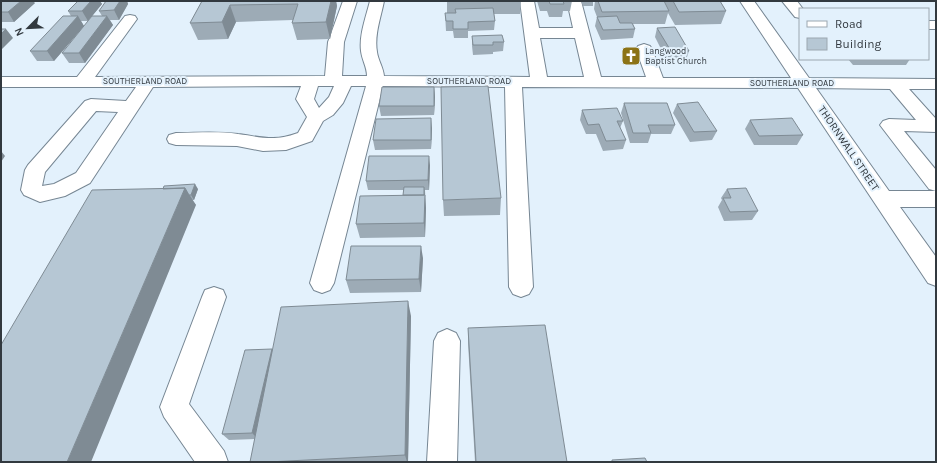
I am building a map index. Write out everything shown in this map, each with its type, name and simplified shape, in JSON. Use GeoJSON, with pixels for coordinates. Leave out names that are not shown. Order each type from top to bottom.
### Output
{"type":"FeatureCollection","features":[{"type":"Feature","properties":{"kind":"street"},"geometry":{"type":"LineString","coordinates":[[176,139],[237,140],[263,144],[286,144],[305,137],[316,117],[327,111],[337,99],[339,81],[336,42],[350,1]]}},
{"type":"Feature","properties":{"kind":"street"},"geometry":{"type":"LineString","coordinates":[[322,283],[376,81],[375,68],[369,54],[368,42],[377,1]]}},
{"type":"Feature","properties":{"kind":"street"},"geometry":{"type":"LineString","coordinates":[[527,1],[539,82]]}},
{"type":"Feature","properties":{"kind":"street"},"geometry":{"type":"LineString","coordinates":[[574,1],[594,82]]}},
{"type":"Feature","properties":{"kind":"street","name":"THORNWALL STREET"},"geometry":{"type":"LineString","coordinates":[[747,1],[936,276]]}},
{"type":"Feature","properties":{"kind":"street"},"geometry":{"type":"LineString","coordinates":[[789,1],[799,13]]}},
{"type":"Feature","properties":{"kind":"street"},"geometry":{"type":"LineString","coordinates":[[82,82],[130,19]]}},
{"type":"Feature","properties":{"kind":"street"},"geometry":{"type":"LineString","coordinates":[[532,33],[583,33]]}},
{"type":"Feature","properties":{"kind":"street"},"geometry":{"type":"LineString","coordinates":[[644,49],[656,82]]}},
{"type":"Feature","properties":{"kind":"street"},"geometry":{"type":"LineString","coordinates":[[129,107],[92,105],[35,170],[30,190],[40,194],[58,192],[83,178],[129,107],[148,81]]}},
{"type":"Feature","properties":{"kind":"street"},"geometry":{"type":"LineString","coordinates":[[311,81],[306,99],[316,117]]}},
{"type":"Feature","properties":{"kind":"street","name":"SOUTHERLAND ROAD"},"geometry":{"type":"LineString","coordinates":[[1,82],[376,81],[936,84]]}},
{"type":"Feature","properties":{"kind":"street"},"geometry":{"type":"LineString","coordinates":[[513,82],[522,287]]}},
{"type":"Feature","properties":{"kind":"street"},"geometry":{"type":"LineString","coordinates":[[895,84],[934,126]]}},
{"type":"Feature","properties":{"kind":"street"},"geometry":{"type":"LineString","coordinates":[[934,126],[889,125],[936,184]]}},
{"type":"Feature","properties":{"kind":"street"},"geometry":{"type":"LineString","coordinates":[[883,199],[936,199]]}},
{"type":"Feature","properties":{"kind":"street"},"geometry":{"type":"LineString","coordinates":[[213,462],[174,407],[214,297]]}},
{"type":"Feature","properties":{"kind":"street"},"geometry":{"type":"LineString","coordinates":[[442,462],[447,341]]}},
{"type":"Feature","properties":{"kind":"building"},"geometry":{"type":"Polygon","coordinates":[[[1,1],[21,1],[8,12],[1,12],[1,1]]]}},
{"type":"Feature","properties":{"kind":"building"},"geometry":{"type":"Polygon","coordinates":[[[78,1],[91,1],[82,11],[68,11],[78,1]]]}},
{"type":"Feature","properties":{"kind":"building"},"geometry":{"type":"Polygon","coordinates":[[[106,1],[120,1],[114,10],[99,11],[106,1]]]}},
{"type":"Feature","properties":{"kind":"building"},"geometry":{"type":"Polygon","coordinates":[[[202,1],[331,1],[326,22],[292,23],[298,4],[230,5],[222,22],[190,23],[202,1]]]}},
{"type":"Feature","properties":{"kind":"building"},"geometry":{"type":"Polygon","coordinates":[[[549,1],[563,1],[564,4],[550,4],[549,1]]]}},
{"type":"Feature","properties":{"kind":"building"},"geometry":{"type":"Polygon","coordinates":[[[598,1],[664,1],[669,11],[602,12],[598,1]]]}},
{"type":"Feature","properties":{"kind":"building"},"geometry":{"type":"Polygon","coordinates":[[[673,1],[720,1],[726,11],[679,12],[673,1]]]}},
{"type":"Feature","properties":{"kind":"building"},"geometry":{"type":"Polygon","coordinates":[[[493,8],[495,21],[468,22],[468,29],[453,29],[453,21],[446,21],[445,13],[456,13],[455,9],[493,8]]]}},
{"type":"Feature","properties":{"kind":"building"},"geometry":{"type":"Polygon","coordinates":[[[63,16],[78,16],[47,51],[30,51],[63,16]]]}},
{"type":"Feature","properties":{"kind":"building"},"geometry":{"type":"Polygon","coordinates":[[[92,16],[107,16],[79,53],[62,53],[92,16]]]}},
{"type":"Feature","properties":{"kind":"building"},"geometry":{"type":"Polygon","coordinates":[[[617,16],[620,23],[632,23],[635,29],[603,30],[597,17],[617,16]]]}},
{"type":"Feature","properties":{"kind":"building"},"geometry":{"type":"Polygon","coordinates":[[[675,27],[689,51],[671,51],[657,28],[675,27]]]}},
{"type":"Feature","properties":{"kind":"building"},"geometry":{"type":"Polygon","coordinates":[[[1,29],[6,29],[1,34],[1,29]]]}},
{"type":"Feature","properties":{"kind":"building"},"geometry":{"type":"Polygon","coordinates":[[[502,35],[504,42],[493,42],[493,45],[473,45],[472,36],[502,35]]]}},
{"type":"Feature","properties":{"kind":"building"},"geometry":{"type":"Polygon","coordinates":[[[488,86],[501,198],[443,200],[441,87],[488,86]]]}},
{"type":"Feature","properties":{"kind":"building"},"geometry":{"type":"Polygon","coordinates":[[[382,87],[434,87],[434,106],[379,106],[382,87]]]}},
{"type":"Feature","properties":{"kind":"building"},"geometry":{"type":"Polygon","coordinates":[[[698,102],[717,131],[694,132],[677,104],[698,102]]]}},
{"type":"Feature","properties":{"kind":"building"},"geometry":{"type":"Polygon","coordinates":[[[624,103],[667,103],[675,125],[648,125],[651,133],[633,133],[624,103]]]}},
{"type":"Feature","properties":{"kind":"building"},"geometry":{"type":"Polygon","coordinates":[[[617,108],[623,121],[617,121],[626,140],[606,141],[599,124],[588,125],[582,110],[617,108]]]}},
{"type":"Feature","properties":{"kind":"building"},"geometry":{"type":"Polygon","coordinates":[[[431,118],[431,140],[373,140],[376,119],[431,118]]]}},
{"type":"Feature","properties":{"kind":"building"},"geometry":{"type":"Polygon","coordinates":[[[792,118],[803,135],[759,136],[750,120],[792,118]]]}},
{"type":"Feature","properties":{"kind":"building"},"geometry":{"type":"Polygon","coordinates":[[[369,156],[429,156],[428,180],[366,181],[369,156]]]}},
{"type":"Feature","properties":{"kind":"building"},"geometry":{"type":"Polygon","coordinates":[[[195,184],[191,195],[189,195],[185,188],[163,189],[164,186],[195,184]]]}},
{"type":"Feature","properties":{"kind":"building"},"geometry":{"type":"Polygon","coordinates":[[[404,187],[424,187],[424,195],[403,195],[404,187]]]}},
{"type":"Feature","properties":{"kind":"building"},"geometry":{"type":"Polygon","coordinates":[[[185,188],[67,462],[1,462],[1,345],[92,190],[185,188]]]}},
{"type":"Feature","properties":{"kind":"building"},"geometry":{"type":"Polygon","coordinates":[[[746,188],[758,211],[730,212],[723,198],[731,198],[727,189],[746,188]]]}},
{"type":"Feature","properties":{"kind":"building"},"geometry":{"type":"Polygon","coordinates":[[[425,195],[424,223],[356,224],[360,196],[425,195]]]}},
{"type":"Feature","properties":{"kind":"building"},"geometry":{"type":"Polygon","coordinates":[[[351,246],[421,246],[419,279],[346,280],[351,246]]]}},
{"type":"Feature","properties":{"kind":"building"},"geometry":{"type":"Polygon","coordinates":[[[408,301],[405,455],[250,462],[281,307],[408,301]]]}},
{"type":"Feature","properties":{"kind":"building"},"geometry":{"type":"Polygon","coordinates":[[[545,325],[567,462],[476,462],[468,328],[545,325]]]}},
{"type":"Feature","properties":{"kind":"building"},"geometry":{"type":"Polygon","coordinates":[[[272,349],[252,433],[222,434],[245,350],[272,349]]]}},
{"type":"Feature","properties":{"kind":"building"},"geometry":{"type":"Polygon","coordinates":[[[645,458],[647,462],[612,462],[612,460],[645,458]]]}},
{"type":"Feature","properties":{"kind":"place","name":"Langwood Baptist Church"},"geometry":{"type":"Point","coordinates":[631,56]}}]}
